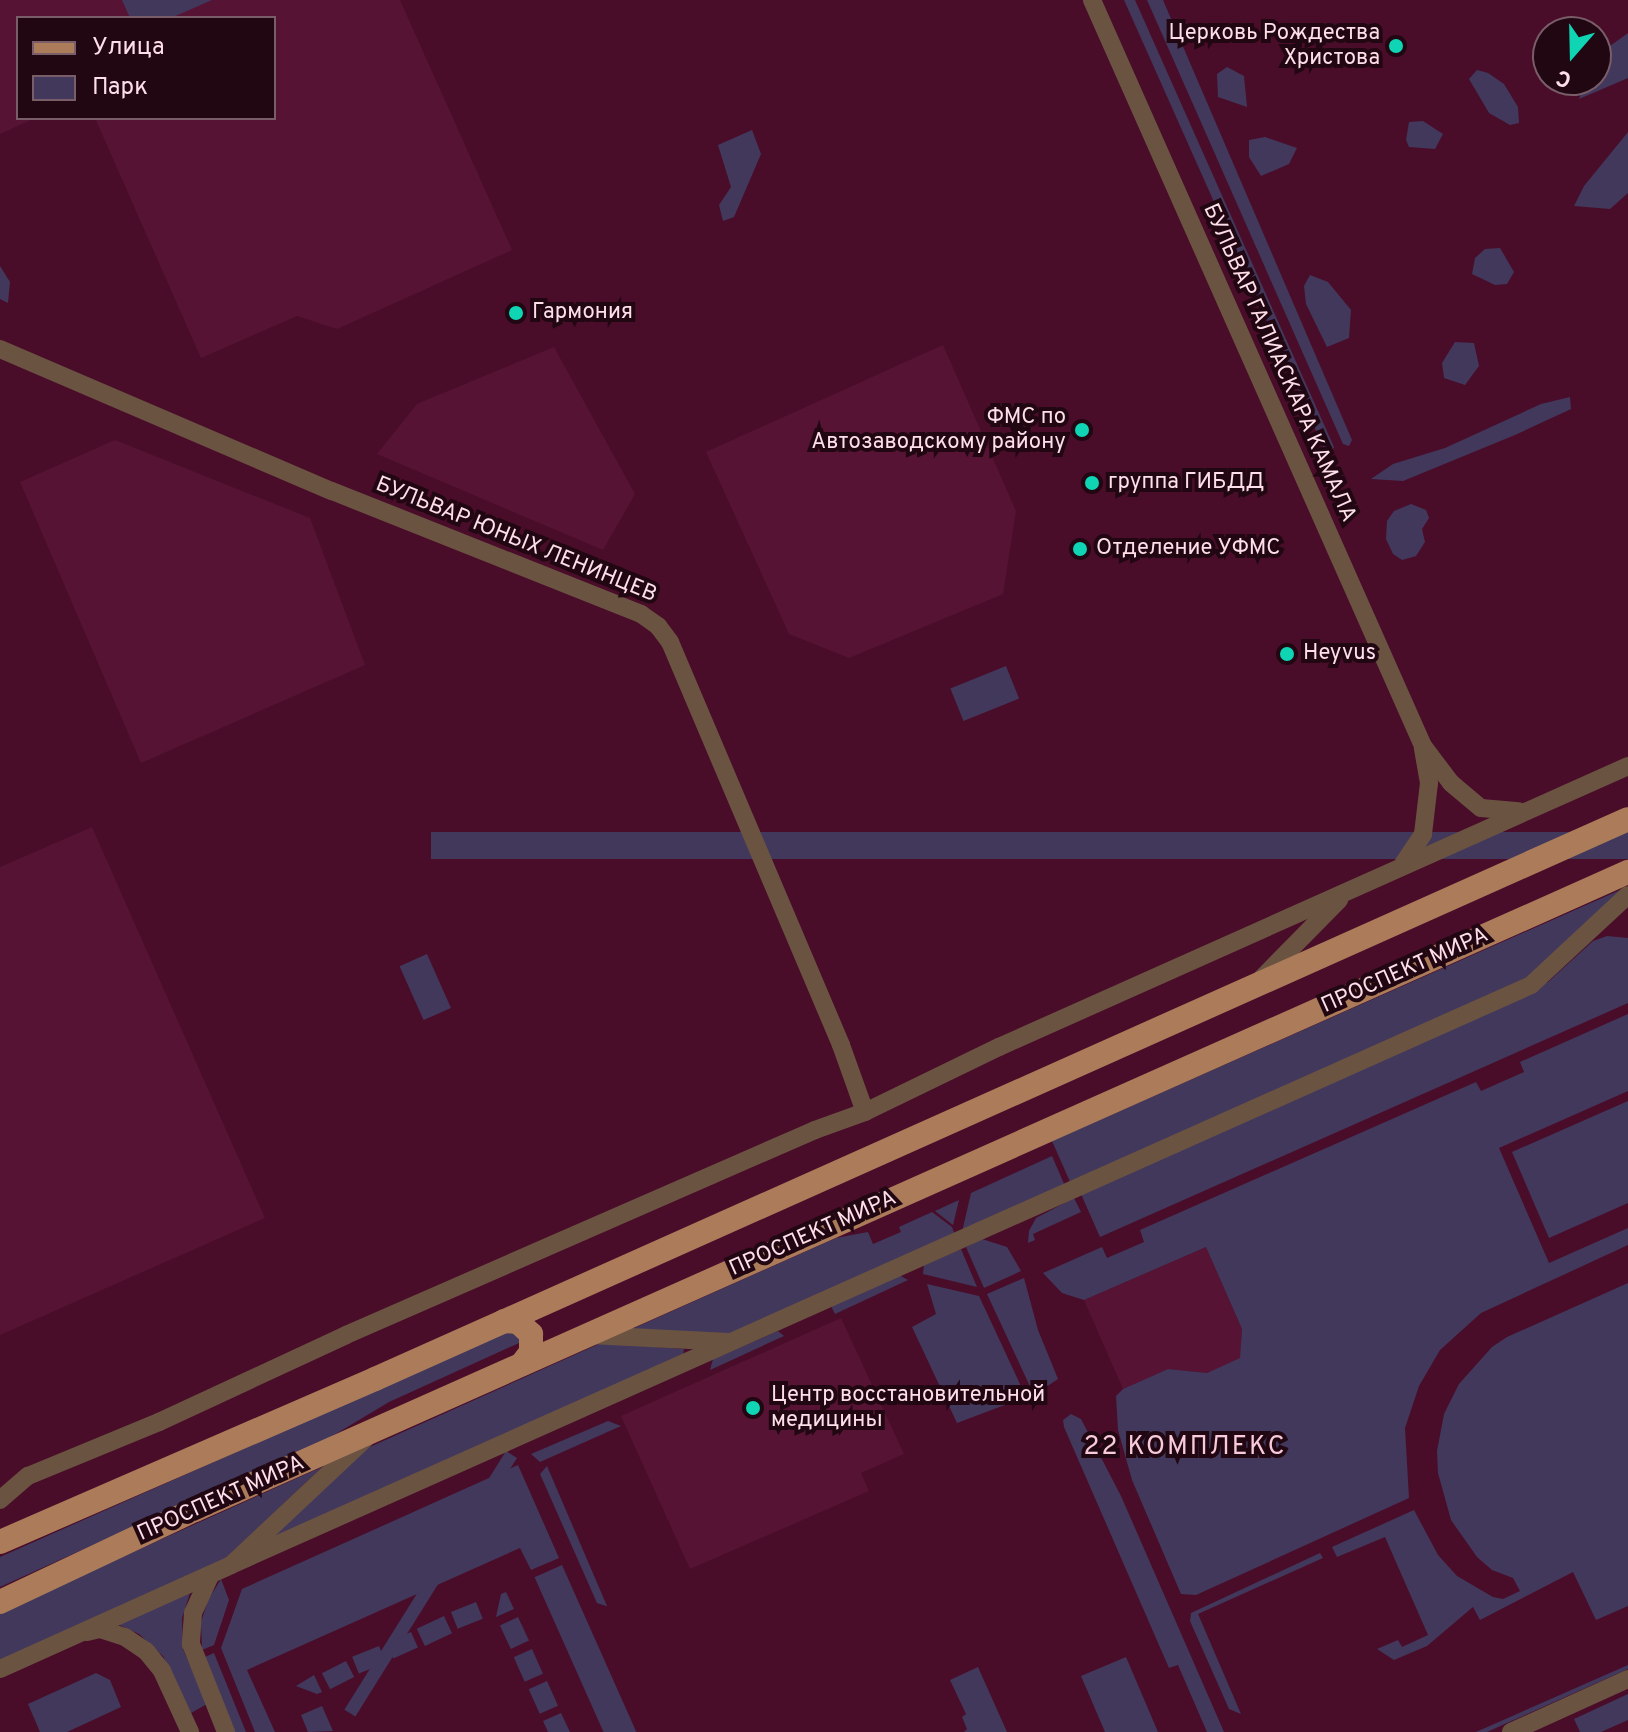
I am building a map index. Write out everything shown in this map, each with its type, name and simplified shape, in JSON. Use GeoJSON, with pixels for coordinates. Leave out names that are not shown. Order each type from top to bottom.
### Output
{"type":"FeatureCollection","features":[{"type":"Feature","properties":{"kind":"main road"},"geometry":{"type":"LineString","coordinates":[[0,1542],[504,1321],[1628,819]]}},
{"type":"Feature","properties":{"kind":"main road","name":"ПРОСПЕКТ МИРА"},"geometry":{"type":"LineString","coordinates":[[0,1602],[522,1364],[1628,872]]}},
{"type":"Feature","properties":{"kind":"main road"},"geometry":{"type":"LineString","coordinates":[[504,1321],[518,1322],[531,1334],[531,1352],[522,1364]]}},
{"type":"Feature","properties":{"kind":"street","name":"БУЛЬВАР ГАЛИАСКАРА КАМАЛА"},"geometry":{"type":"LineString","coordinates":[[1092,0],[1423,746]]}},
{"type":"Feature","properties":{"kind":"street","name":"БУЛЬВАР ЮНЫХ ЛЕНИНЦЕВ"},"geometry":{"type":"LineString","coordinates":[[0,349],[332,491],[641,614],[658,626],[670,642],[841,1045],[865,1112]]}},
{"type":"Feature","properties":{"kind":"street"},"geometry":{"type":"LineString","coordinates":[[1423,746],[1451,783],[1481,808],[1526,811]]}},
{"type":"Feature","properties":{"kind":"street"},"geometry":{"type":"LineString","coordinates":[[1402,865],[1423,834],[1429,783],[1423,746]]}},
{"type":"Feature","properties":{"kind":"street"},"geometry":{"type":"LineString","coordinates":[[0,1500],[28,1476],[159,1422],[346,1335],[865,1112],[999,1047],[1628,766]]}},
{"type":"Feature","properties":{"kind":"street"},"geometry":{"type":"LineString","coordinates":[[1255,986],[1347,892]]}},
{"type":"Feature","properties":{"kind":"street"},"geometry":{"type":"LineString","coordinates":[[0,1669],[1531,985],[1628,895]]}},
{"type":"Feature","properties":{"kind":"street"},"geometry":{"type":"LineString","coordinates":[[588,1335],[733,1343]]}},
{"type":"Feature","properties":{"kind":"street"},"geometry":{"type":"LineString","coordinates":[[231,1565],[375,1430]]}},
{"type":"Feature","properties":{"kind":"street"},"geometry":{"type":"LineString","coordinates":[[210,1576],[193,1613],[191,1644],[224,1727]]}},
{"type":"Feature","properties":{"kind":"street"},"geometry":{"type":"LineString","coordinates":[[73,1634],[100,1629],[125,1637],[146,1651],[162,1671],[190,1732]]}},
{"type":"Feature","properties":{"kind":"street"},"geometry":{"type":"LineString","coordinates":[[1511,1732],[1628,1679]]}},
{"type":"Feature","properties":{"kind":"street"},"geometry":{"type":"LineString","coordinates":[[190,1732],[194,1723],[204,1716],[224,1727]]}},
{"type":"Feature","properties":{"kind":"shaded area"},"geometry":{"type":"Polygon","coordinates":[[[0,0],[400,0],[512,250],[337,329],[297,316],[201,358],[96,120],[276,120],[276,16],[16,16],[16,120],[31,120],[0,134],[0,0]]]}},
{"type":"Feature","properties":{"kind":"shaded area"},"geometry":{"type":"Polygon","coordinates":[[[943,345],[1016,511],[1003,594],[849,658],[789,634],[706,452],[943,345]]]}},
{"type":"Feature","properties":{"kind":"shaded area"},"geometry":{"type":"Polygon","coordinates":[[[554,347],[635,494],[603,550],[377,454],[417,404],[554,347]]]}},
{"type":"Feature","properties":{"kind":"shaded area"},"geometry":{"type":"Polygon","coordinates":[[[115,440],[310,518],[365,665],[141,763],[20,482],[115,440]]]}},
{"type":"Feature","properties":{"kind":"shaded area"},"geometry":{"type":"Polygon","coordinates":[[[92,827],[265,1218],[0,1335],[0,867],[92,827]]]}},
{"type":"Feature","properties":{"kind":"shaded area"},"geometry":{"type":"Polygon","coordinates":[[[1206,1247],[1242,1329],[1241,1358],[1207,1373],[1168,1369],[1123,1389],[1084,1300],[1206,1247]]]}},
{"type":"Feature","properties":{"kind":"shaded area"},"geometry":{"type":"Polygon","coordinates":[[[841,1318],[904,1454],[861,1473],[869,1491],[690,1569],[621,1416],[841,1318]]]}},
{"type":"Feature","properties":{"kind":"green space"},"geometry":{"type":"Polygon","coordinates":[[[122,0],[212,0],[176,16],[129,16],[122,0]]]}},
{"type":"Feature","properties":{"kind":"green space"},"geometry":{"type":"Polygon","coordinates":[[[1124,0],[1135,0],[1334,447],[1331,453],[1325,451],[1124,0]]]}},
{"type":"Feature","properties":{"kind":"green space"},"geometry":{"type":"Polygon","coordinates":[[[1147,0],[1163,0],[1352,440],[1349,446],[1343,444],[1147,0]]]}},
{"type":"Feature","properties":{"kind":"green space"},"geometry":{"type":"Polygon","coordinates":[[[1628,33],[1628,78],[1612,85],[1612,45],[1628,33]]]}},
{"type":"Feature","properties":{"kind":"green space"},"geometry":{"type":"Polygon","coordinates":[[[1227,67],[1244,76],[1247,107],[1218,97],[1217,74],[1227,67]]]}},
{"type":"Feature","properties":{"kind":"green space"},"geometry":{"type":"Polygon","coordinates":[[[1477,70],[1488,73],[1504,84],[1518,107],[1519,123],[1510,125],[1489,113],[1469,79],[1477,70]]]}},
{"type":"Feature","properties":{"kind":"green space"},"geometry":{"type":"Polygon","coordinates":[[[1423,121],[1443,134],[1435,149],[1409,147],[1406,140],[1409,122],[1423,121]]]}},
{"type":"Feature","properties":{"kind":"green space"},"geometry":{"type":"Polygon","coordinates":[[[752,130],[761,154],[734,217],[723,221],[719,205],[731,187],[718,145],[752,130]]]}},
{"type":"Feature","properties":{"kind":"green space"},"geometry":{"type":"Polygon","coordinates":[[[1628,132],[1628,193],[1610,209],[1574,206],[1584,186],[1628,132]]]}},
{"type":"Feature","properties":{"kind":"green space"},"geometry":{"type":"Polygon","coordinates":[[[1265,137],[1297,148],[1289,164],[1261,176],[1249,157],[1249,140],[1265,137]]]}},
{"type":"Feature","properties":{"kind":"green space"},"geometry":{"type":"Polygon","coordinates":[[[1500,248],[1514,272],[1507,284],[1495,285],[1472,274],[1475,258],[1485,249],[1500,248]]]}},
{"type":"Feature","properties":{"kind":"green space"},"geometry":{"type":"Polygon","coordinates":[[[0,266],[10,282],[8,303],[0,299],[0,266]]]}},
{"type":"Feature","properties":{"kind":"green space"},"geometry":{"type":"Polygon","coordinates":[[[1310,275],[1328,282],[1351,310],[1349,338],[1327,347],[1306,304],[1304,286],[1310,275]]]}},
{"type":"Feature","properties":{"kind":"green space"},"geometry":{"type":"Polygon","coordinates":[[[1455,342],[1474,343],[1479,366],[1465,385],[1444,378],[1442,363],[1455,342]]]}},
{"type":"Feature","properties":{"kind":"green space"},"geometry":{"type":"Polygon","coordinates":[[[1570,397],[1571,409],[1515,435],[1403,481],[1371,479],[1393,464],[1445,448],[1541,404],[1570,397]]]}},
{"type":"Feature","properties":{"kind":"green space"},"geometry":{"type":"Polygon","coordinates":[[[1411,504],[1426,510],[1429,518],[1422,529],[1425,542],[1416,556],[1402,560],[1393,554],[1386,539],[1387,521],[1394,511],[1411,504]]]}},
{"type":"Feature","properties":{"kind":"green space"},"geometry":{"type":"Polygon","coordinates":[[[1006,666],[1019,698],[963,721],[950,688],[1006,666]]]}},
{"type":"Feature","properties":{"kind":"green space"},"geometry":{"type":"Polygon","coordinates":[[[431,832],[1628,832],[1628,859],[431,859],[431,832]]]}},
{"type":"Feature","properties":{"kind":"green space"},"geometry":{"type":"Polygon","coordinates":[[[1627,887],[1539,972],[1071,1184],[1052,1141],[1627,887]]]}},
{"type":"Feature","properties":{"kind":"green space"},"geometry":{"type":"Polygon","coordinates":[[[1607,936],[1628,938],[1628,1003],[1100,1237],[1081,1194],[1548,982],[1593,941],[1607,936]]]}},
{"type":"Feature","properties":{"kind":"green space"},"geometry":{"type":"Polygon","coordinates":[[[427,954],[451,1008],[424,1020],[400,966],[427,954]]]}},
{"type":"Feature","properties":{"kind":"green space"},"geometry":{"type":"Polygon","coordinates":[[[1628,1014],[1628,1091],[1499,1148],[1549,1263],[1628,1228],[1628,1245],[1481,1313],[1440,1350],[1419,1386],[1405,1428],[1409,1498],[1196,1595],[1181,1594],[1132,1480],[1118,1430],[1116,1396],[1123,1389],[1168,1369],[1207,1373],[1240,1358],[1242,1329],[1206,1247],[1084,1300],[1062,1293],[1043,1273],[1102,1247],[1107,1258],[1144,1242],[1140,1230],[1476,1082],[1481,1091],[1524,1072],[1520,1062],[1628,1014]]]}},
{"type":"Feature","properties":{"kind":"green space"},"geometry":{"type":"Polygon","coordinates":[[[1628,1101],[1628,1203],[1549,1238],[1512,1152],[1628,1101]]]}},
{"type":"Feature","properties":{"kind":"green space"},"geometry":{"type":"Polygon","coordinates":[[[1052,1156],[1065,1186],[962,1232],[971,1193],[1052,1156]]]}},
{"type":"Feature","properties":{"kind":"green space"},"geometry":{"type":"Polygon","coordinates":[[[1074,1198],[1081,1212],[1033,1234],[1035,1240],[1028,1243],[1029,1231],[1036,1218],[1074,1198]]]}},
{"type":"Feature","properties":{"kind":"green space"},"geometry":{"type":"Polygon","coordinates":[[[959,1200],[953,1225],[935,1211],[959,1200]]]}},
{"type":"Feature","properties":{"kind":"green space"},"geometry":{"type":"Polygon","coordinates":[[[932,1212],[952,1227],[955,1235],[730,1336],[632,1329],[836,1238],[868,1232],[873,1244],[901,1232],[899,1227],[932,1212]]]}},
{"type":"Feature","properties":{"kind":"green space"},"geometry":{"type":"Polygon","coordinates":[[[982,1239],[1007,1247],[1021,1271],[984,1288],[966,1247],[982,1239]]]}},
{"type":"Feature","properties":{"kind":"green space"},"geometry":{"type":"Polygon","coordinates":[[[961,1249],[977,1287],[923,1274],[924,1265],[961,1249]]]}},
{"type":"Feature","properties":{"kind":"green space"},"geometry":{"type":"Polygon","coordinates":[[[899,1275],[908,1280],[835,1314],[831,1306],[899,1275]]]}},
{"type":"Feature","properties":{"kind":"green space"},"geometry":{"type":"Polygon","coordinates":[[[1024,1278],[1038,1330],[1058,1379],[1034,1395],[987,1294],[1024,1278]]]}},
{"type":"Feature","properties":{"kind":"green space"},"geometry":{"type":"Polygon","coordinates":[[[1628,1283],[1628,1606],[1596,1620],[1573,1572],[1480,1620],[1473,1607],[1427,1646],[1394,1660],[1377,1649],[1398,1640],[1402,1647],[1428,1635],[1385,1537],[1337,1557],[1332,1547],[1414,1510],[1438,1555],[1457,1576],[1493,1597],[1503,1599],[1520,1591],[1513,1578],[1492,1570],[1477,1557],[1451,1520],[1438,1473],[1437,1451],[1444,1414],[1459,1384],[1492,1347],[1507,1337],[1628,1283]]]}},
{"type":"Feature","properties":{"kind":"green space"},"geometry":{"type":"Polygon","coordinates":[[[927,1284],[979,1296],[1026,1397],[957,1423],[912,1327],[936,1314],[927,1284]]]}},
{"type":"Feature","properties":{"kind":"green space"},"geometry":{"type":"Polygon","coordinates":[[[511,1330],[520,1332],[519,1343],[389,1402],[329,1438],[0,1587],[0,1557],[511,1330]]]}},
{"type":"Feature","properties":{"kind":"green space"},"geometry":{"type":"Polygon","coordinates":[[[778,1331],[784,1336],[710,1370],[713,1359],[778,1331]]]}},
{"type":"Feature","properties":{"kind":"green space"},"geometry":{"type":"Polygon","coordinates":[[[601,1343],[684,1349],[683,1356],[269,1540],[363,1450],[601,1343]]]}},
{"type":"Feature","properties":{"kind":"green space"},"geometry":{"type":"Polygon","coordinates":[[[1071,1414],[1081,1419],[1121,1496],[1224,1732],[1207,1732],[1178,1665],[1169,1668],[1064,1427],[1063,1420],[1071,1414]]]}},
{"type":"Feature","properties":{"kind":"green space"},"geometry":{"type":"Polygon","coordinates":[[[608,1421],[621,1426],[540,1462],[531,1454],[608,1421]]]}},
{"type":"Feature","properties":{"kind":"green space"},"geometry":{"type":"Polygon","coordinates":[[[506,1451],[517,1458],[355,1717],[344,1710],[506,1451]]]}},
{"type":"Feature","properties":{"kind":"green space"},"geometry":{"type":"Polygon","coordinates":[[[518,1465],[559,1558],[531,1570],[520,1548],[247,1670],[275,1732],[255,1732],[221,1648],[242,1589],[518,1465]]]}},
{"type":"Feature","properties":{"kind":"green space"},"geometry":{"type":"Polygon","coordinates":[[[547,1466],[607,1606],[597,1603],[540,1474],[547,1466]]]}},
{"type":"Feature","properties":{"kind":"green space"},"geometry":{"type":"Polygon","coordinates":[[[322,1467],[224,1560],[0,1661],[0,1612],[322,1467]]]}},
{"type":"Feature","properties":{"kind":"green space"},"geometry":{"type":"Polygon","coordinates":[[[1320,1553],[1323,1558],[1198,1614],[1241,1714],[1229,1709],[1190,1621],[1191,1613],[1320,1553]]]}},
{"type":"Feature","properties":{"kind":"green space"},"geometry":{"type":"Polygon","coordinates":[[[562,1565],[636,1732],[604,1732],[535,1577],[562,1565]]]}},
{"type":"Feature","properties":{"kind":"green space"},"geometry":{"type":"Polygon","coordinates":[[[221,1579],[229,1600],[214,1645],[202,1650],[201,1622],[208,1600],[221,1579]]]}},
{"type":"Feature","properties":{"kind":"green space"},"geometry":{"type":"Polygon","coordinates":[[[191,1590],[182,1618],[183,1649],[207,1704],[191,1713],[163,1656],[139,1634],[115,1623],[191,1590]]]}},
{"type":"Feature","properties":{"kind":"green space"},"geometry":{"type":"Polygon","coordinates":[[[506,1592],[514,1609],[496,1617],[501,1594],[506,1592]]]}},
{"type":"Feature","properties":{"kind":"green space"},"geometry":{"type":"Polygon","coordinates":[[[476,1602],[483,1619],[458,1629],[451,1612],[476,1602]]]}},
{"type":"Feature","properties":{"kind":"green space"},"geometry":{"type":"Polygon","coordinates":[[[444,1616],[452,1633],[425,1646],[417,1629],[444,1616]]]}},
{"type":"Feature","properties":{"kind":"green space"},"geometry":{"type":"Polygon","coordinates":[[[518,1617],[529,1641],[511,1649],[500,1625],[518,1617]]]}},
{"type":"Feature","properties":{"kind":"green space"},"geometry":{"type":"Polygon","coordinates":[[[411,1632],[418,1648],[393,1659],[386,1643],[411,1632]]]}},
{"type":"Feature","properties":{"kind":"green space"},"geometry":{"type":"Polygon","coordinates":[[[379,1646],[386,1663],[359,1674],[352,1657],[379,1646]]]}},
{"type":"Feature","properties":{"kind":"green space"},"geometry":{"type":"Polygon","coordinates":[[[532,1649],[543,1674],[525,1682],[514,1657],[532,1649]]]}},
{"type":"Feature","properties":{"kind":"green space"},"geometry":{"type":"Polygon","coordinates":[[[214,1653],[246,1732],[234,1732],[205,1657],[214,1653]]]}},
{"type":"Feature","properties":{"kind":"green space"},"geometry":{"type":"Polygon","coordinates":[[[1126,1657],[1158,1732],[1105,1732],[1081,1676],[1126,1657]]]}},
{"type":"Feature","properties":{"kind":"green space"},"geometry":{"type":"Polygon","coordinates":[[[346,1661],[354,1677],[330,1689],[322,1673],[346,1661]]]}},
{"type":"Feature","properties":{"kind":"green space"},"geometry":{"type":"Polygon","coordinates":[[[1628,1665],[1628,1669],[1487,1732],[1476,1732],[1628,1665]]]}},
{"type":"Feature","properties":{"kind":"green space"},"geometry":{"type":"Polygon","coordinates":[[[978,1667],[1007,1732],[964,1732],[967,1729],[962,1717],[966,1714],[950,1680],[978,1667]]]}},
{"type":"Feature","properties":{"kind":"green space"},"geometry":{"type":"Polygon","coordinates":[[[96,1673],[110,1680],[121,1707],[67,1732],[40,1732],[28,1704],[96,1673]]]}},
{"type":"Feature","properties":{"kind":"green space"},"geometry":{"type":"Polygon","coordinates":[[[314,1675],[322,1692],[317,1694],[296,1686],[314,1675]]]}},
{"type":"Feature","properties":{"kind":"green space"},"geometry":{"type":"Polygon","coordinates":[[[547,1681],[558,1706],[540,1714],[529,1689],[547,1681]]]}},
{"type":"Feature","properties":{"kind":"green space"},"geometry":{"type":"Polygon","coordinates":[[[1628,1694],[1628,1720],[1601,1732],[1580,1732],[1574,1719],[1628,1694]]]}},
{"type":"Feature","properties":{"kind":"green space"},"geometry":{"type":"Polygon","coordinates":[[[322,1706],[333,1731],[308,1732],[301,1715],[322,1706]]]}},
{"type":"Feature","properties":{"kind":"green space"},"geometry":{"type":"Polygon","coordinates":[[[561,1713],[570,1732],[548,1732],[543,1721],[561,1713]]]}},
{"type":"Feature","properties":{"kind":"place","name":"Церковь Рождества Христова"},"geometry":{"type":"Point","coordinates":[1396,46]}},
{"type":"Feature","properties":{"kind":"place","name":"Гармония"},"geometry":{"type":"Point","coordinates":[516,313]}},
{"type":"Feature","properties":{"kind":"place","name":"ФМС по Автозаводскому району"},"geometry":{"type":"Point","coordinates":[1082,430]}},
{"type":"Feature","properties":{"kind":"place","name":"группа ГИБДД"},"geometry":{"type":"Point","coordinates":[1092,483]}},
{"type":"Feature","properties":{"kind":"place","name":"Отделение УФМС"},"geometry":{"type":"Point","coordinates":[1080,549]}},
{"type":"Feature","properties":{"kind":"place","name":"Heyvus"},"geometry":{"type":"Point","coordinates":[1287,654]}},
{"type":"Feature","properties":{"kind":"place","name":"Центр восстановительной медицины"},"geometry":{"type":"Point","coordinates":[753,1408]}},
{"type":"Feature","properties":{"kind":"district","name":"22 КОМПЛЕКС"},"geometry":{"type":"Point","coordinates":[1185,1448]}}]}
